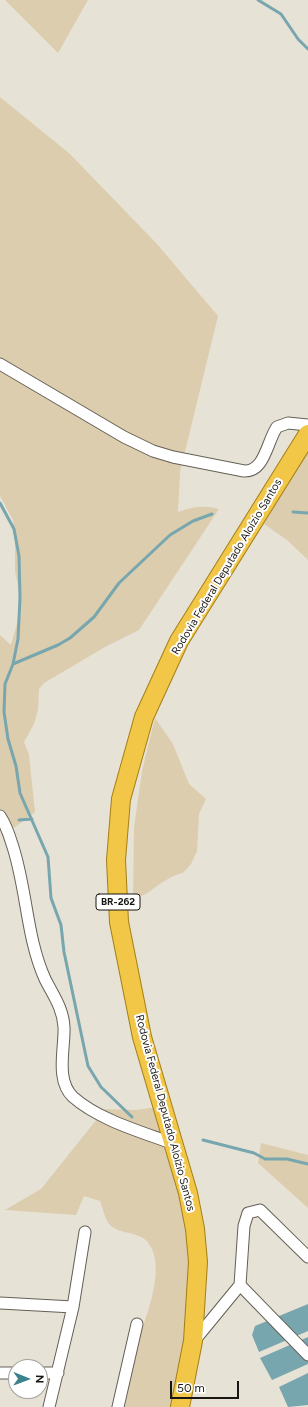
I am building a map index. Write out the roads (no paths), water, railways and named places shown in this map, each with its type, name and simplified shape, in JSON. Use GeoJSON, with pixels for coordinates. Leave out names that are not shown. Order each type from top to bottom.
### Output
{"type":"FeatureCollection","features":[{"type":"Feature","properties":{"kind":"highway","name":"Rodovia Federal Deputado Aloízio Santos"},"geometry":{"type":"LineString","coordinates":[[180,1407],[193,1341],[197,1282],[195,1229],[188,1193],[142,1037],[119,922],[116,860],[121,798],[144,717],[179,641],[308,434]]}},
{"type":"Feature","properties":{"kind":"street"},"geometry":{"type":"LineString","coordinates":[[0,364],[124,436],[153,451],[173,457],[250,471],[257,468],[277,427],[288,423],[308,425]]}},
{"type":"Feature","properties":{"kind":"street"},"geometry":{"type":"LineString","coordinates":[[0,816],[6,827],[19,864],[33,940],[45,979],[62,1010],[64,1025],[64,1079],[67,1088],[73,1096],[91,1109],[135,1130],[174,1144]]}},
{"type":"Feature","properties":{"kind":"street"},"geometry":{"type":"LineString","coordinates":[[193,1341],[240,1285],[244,1226],[248,1213],[260,1210],[308,1256]]}},
{"type":"Feature","properties":{"kind":"street"},"geometry":{"type":"LineString","coordinates":[[49,1407],[73,1307],[85,1232]]}},
{"type":"Feature","properties":{"kind":"street"},"geometry":{"type":"LineString","coordinates":[[240,1285],[308,1355]]}},
{"type":"Feature","properties":{"kind":"street"},"geometry":{"type":"LineString","coordinates":[[0,1303],[73,1307]]}},
{"type":"Feature","properties":{"kind":"street"},"geometry":{"type":"LineString","coordinates":[[118,1407],[137,1324]]}},
{"type":"Feature","properties":{"kind":"street"},"geometry":{"type":"LineString","coordinates":[[48,1373],[58,1373]]}},
{"type":"Feature","properties":{"kind":"water"},"geometry":{"type":"Polygon","coordinates":[[[308,1304],[308,1331],[259,1352],[252,1335],[255,1326],[308,1304]]]}},
{"type":"Feature","properties":{"kind":"water"},"geometry":{"type":"Polygon","coordinates":[[[308,1337],[308,1364],[272,1380],[260,1358],[308,1337]]]}},
{"type":"Feature","properties":{"kind":"water"},"geometry":{"type":"Polygon","coordinates":[[[308,1373],[308,1405],[288,1407],[279,1387],[308,1373]]]}},
{"type":"Feature","properties":{"kind":"waterway"},"geometry":{"type":"LineString","coordinates":[[258,0],[281,14],[298,39],[308,49]]}},
{"type":"Feature","properties":{"kind":"waterway"},"geometry":{"type":"LineString","coordinates":[[0,503],[14,529],[19,556],[20,598],[18,639],[13,664],[5,684],[4,712],[8,739],[16,766],[20,793],[48,857],[51,898],[61,925],[64,952],[88,1066],[101,1087],[132,1117]]}},
{"type":"Feature","properties":{"kind":"waterway"},"geometry":{"type":"LineString","coordinates":[[293,512],[308,513]]}},
{"type":"Feature","properties":{"kind":"waterway"},"geometry":{"type":"LineString","coordinates":[[13,664],[58,645],[70,638],[94,617],[119,583],[170,535],[193,521],[212,514]]}},
{"type":"Feature","properties":{"kind":"waterway"},"geometry":{"type":"LineString","coordinates":[[19,820],[32,819]]}},
{"type":"Feature","properties":{"kind":"waterway"},"geometry":{"type":"LineString","coordinates":[[203,1140],[254,1153],[265,1159],[287,1159],[308,1164]]}}]}
